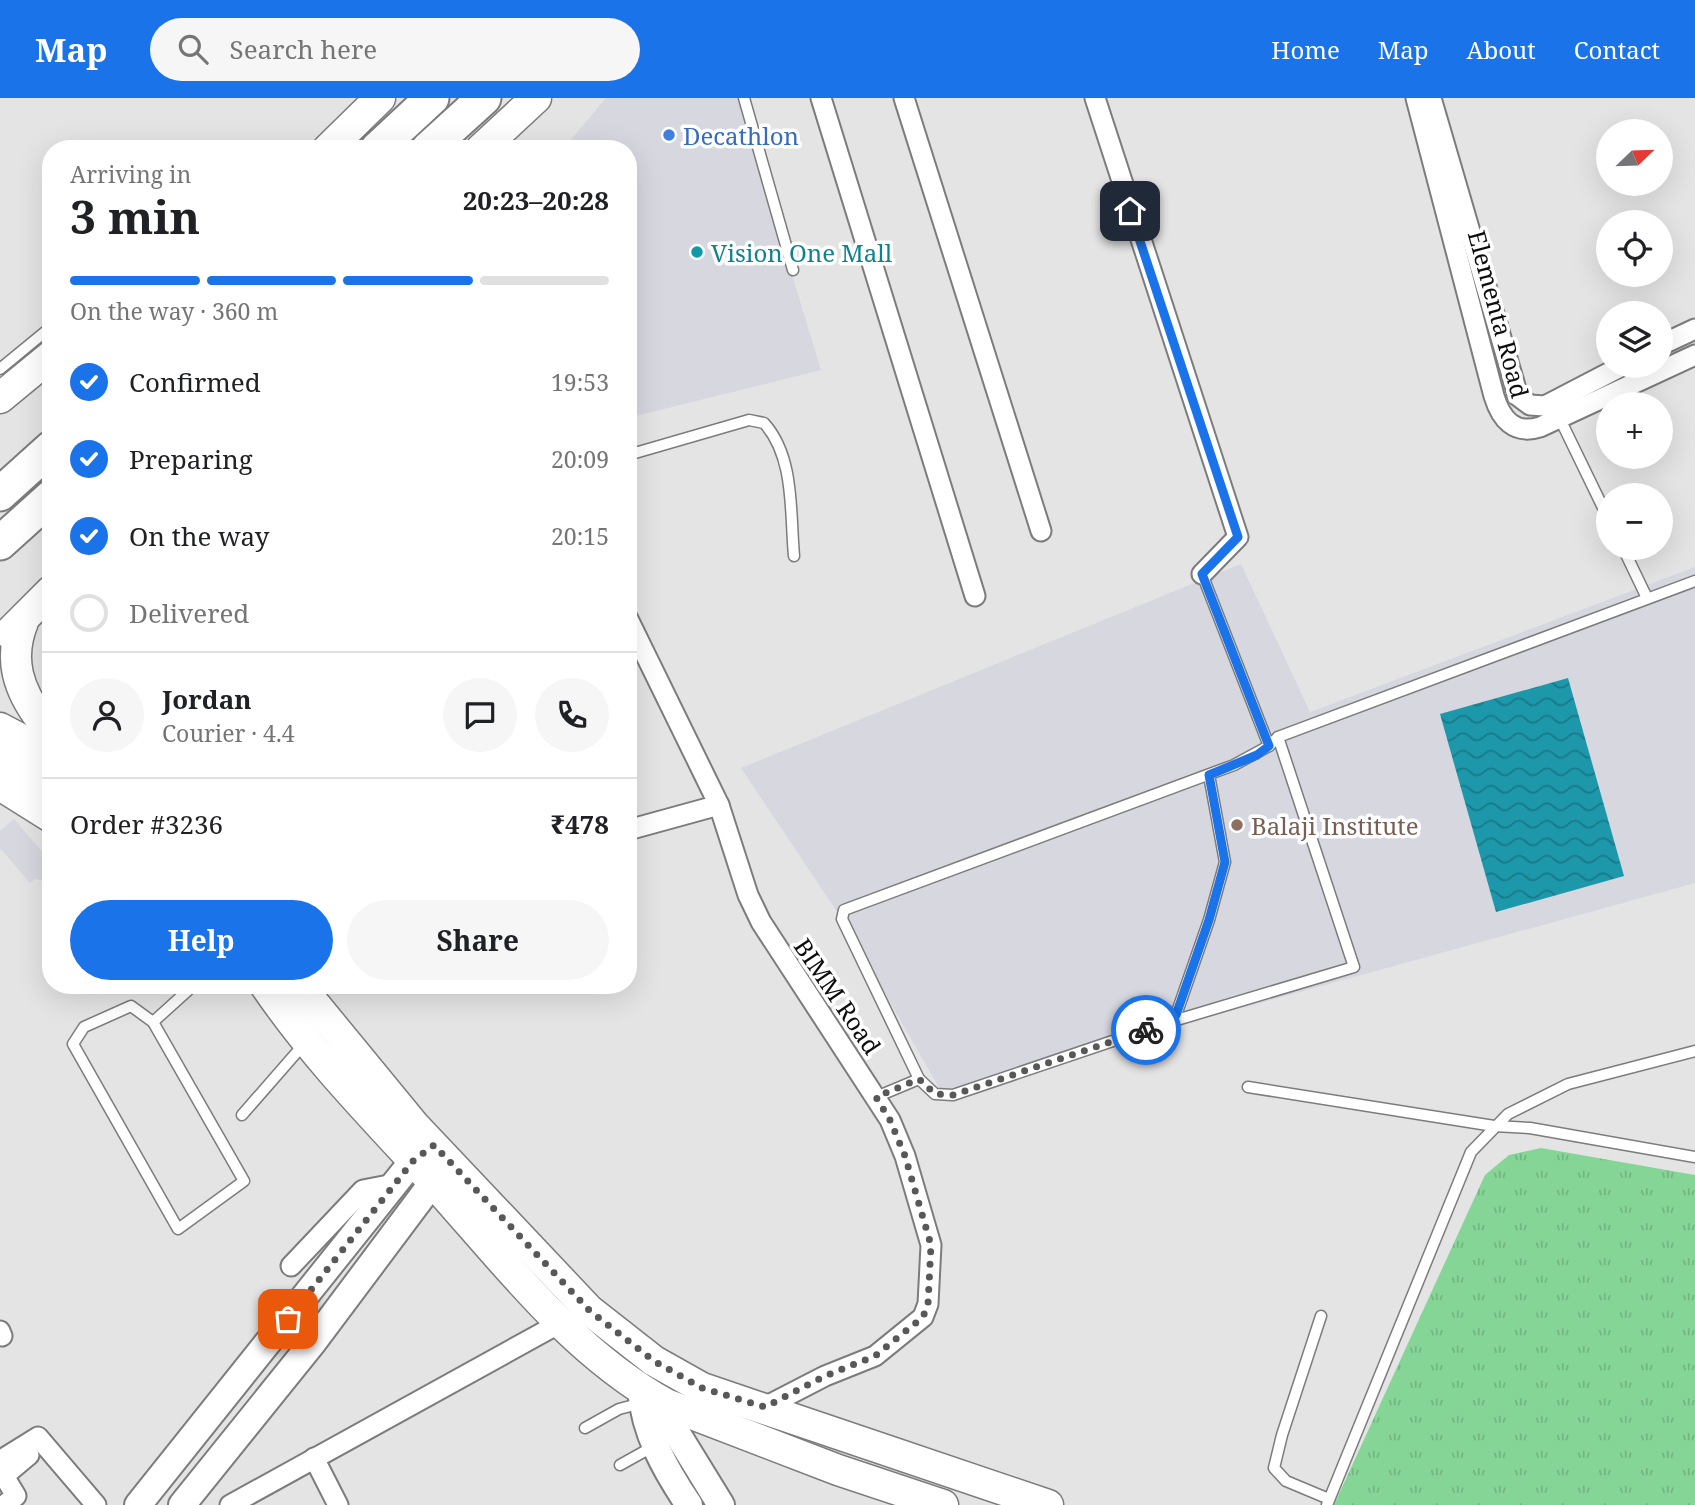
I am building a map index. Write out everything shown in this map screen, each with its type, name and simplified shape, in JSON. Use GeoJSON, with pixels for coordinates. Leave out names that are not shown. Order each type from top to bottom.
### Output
{"type":"FeatureCollection","features":[{"type":"Feature","properties":{"kind":"highway"},"geometry":{"type":"LineString","coordinates":[[387,140],[432,98]]}},
{"type":"Feature","properties":{"kind":"highway"},"geometry":{"type":"LineString","coordinates":[[438,140],[484,98]]}},
{"type":"Feature","properties":{"kind":"highway"},"geometry":{"type":"LineString","coordinates":[[0,494],[42,456]]}},
{"type":"Feature","properties":{"kind":"highway"},"geometry":{"type":"LineString","coordinates":[[0,543],[42,505]]}},
{"type":"Feature","properties":{"kind":"main road"},"geometry":{"type":"LineString","coordinates":[[337,140],[380,98]]}},
{"type":"Feature","properties":{"kind":"main road"},"geometry":{"type":"LineString","coordinates":[[491,140],[536,98]]}},
{"type":"Feature","properties":{"kind":"main road"},"geometry":{"type":"LineString","coordinates":[[0,398],[42,363]]}},
{"type":"Feature","properties":{"kind":"main road"},"geometry":{"type":"LineString","coordinates":[[42,600],[12,631],[16,639],[16,674],[31,707],[42,719]]}},
{"type":"Feature","properties":{"kind":"main road"},"geometry":{"type":"LineString","coordinates":[[0,699],[42,722]]}},
{"type":"Feature","properties":{"kind":"main road"},"geometry":{"type":"LineString","coordinates":[[0,728],[42,750]]}},
{"type":"Feature","properties":{"kind":"main road"},"geometry":{"type":"LineString","coordinates":[[0,756],[42,781]]}},
{"type":"Feature","properties":{"kind":"main road"},"geometry":{"type":"LineString","coordinates":[[0,785],[42,811]]}},
{"type":"Feature","properties":{"kind":"main road"},"geometry":{"type":"LineString","coordinates":[[276,994],[294,1000],[434,1164],[560,1322],[650,1399],[838,1470],[943,1505]]}},
{"type":"Feature","properties":{"kind":"main road"},"geometry":{"type":"LineString","coordinates":[[294,1000],[434,1164],[589,1310],[654,1361],[702,1388],[765,1407],[1048,1505]]}},
{"type":"Feature","properties":{"kind":"street"},"geometry":{"type":"LineString","coordinates":[[821,98],[975,596]]}},
{"type":"Feature","properties":{"kind":"street"},"geometry":{"type":"LineString","coordinates":[[904,98],[1041,531]]}},
{"type":"Feature","properties":{"kind":"street"},"geometry":{"type":"LineString","coordinates":[[1095,98],[1238,537],[1202,574]]}},
{"type":"Feature","properties":{"kind":"street","name":"Elementa Road"},"geometry":{"type":"LineString","coordinates":[[1416,98],[1500,412],[1510,424],[1525,430],[1604,378]]}},
{"type":"Feature","properties":{"kind":"street","name":"Elementa Road"},"geometry":{"type":"LineString","coordinates":[[1431,98],[1515,389],[1530,405],[1556,411],[1695,355]]}},
{"type":"Feature","properties":{"kind":"street"},"geometry":{"type":"LineString","coordinates":[[1673,339],[1695,328]]}},
{"type":"Feature","properties":{"kind":"street","name":"BIMM Road"},"geometry":{"type":"LineString","coordinates":[[637,637],[719,805],[748,895],[761,922],[890,1120],[905,1156],[931,1245],[923,1317],[875,1356],[825,1376],[765,1407]]}},
{"type":"Feature","properties":{"kind":"street"},"geometry":{"type":"LineString","coordinates":[[637,828],[719,805]]}},
{"type":"Feature","properties":{"kind":"street"},"geometry":{"type":"LineString","coordinates":[[291,1266],[363,1190],[394,1184],[434,1164]]}},
{"type":"Feature","properties":{"kind":"street"},"geometry":{"type":"LineString","coordinates":[[182,1505],[314,1341],[434,1164]]}},
{"type":"Feature","properties":{"kind":"street"},"geometry":{"type":"LineString","coordinates":[[138,1505],[394,1184]]}},
{"type":"Feature","properties":{"kind":"street"},"geometry":{"type":"LineString","coordinates":[[230,1505],[560,1322]]}},
{"type":"Feature","properties":{"kind":"street"},"geometry":{"type":"LineString","coordinates":[[650,1399],[654,1446],[689,1505]]}},
{"type":"Feature","properties":{"kind":"street"},"geometry":{"type":"LineString","coordinates":[[650,1399],[670,1422],[720,1505]]}},
{"type":"Feature","properties":{"kind":"street"},"geometry":{"type":"LineString","coordinates":[[1,1460],[38,1437],[96,1505]]}},
{"type":"Feature","properties":{"kind":"street"},"geometry":{"type":"LineString","coordinates":[[4,1505],[16,1496],[4,1476],[29,1455]]}},
{"type":"Feature","properties":{"kind":"street"},"geometry":{"type":"LineString","coordinates":[[314,1458],[338,1505]]}},
{"type":"Feature","properties":{"kind":"lane"},"geometry":{"type":"LineString","coordinates":[[744,98],[793,270]]}},
{"type":"Feature","properties":{"kind":"lane"},"geometry":{"type":"LineString","coordinates":[[0,369],[42,334]]}},
{"type":"Feature","properties":{"kind":"lane"},"geometry":{"type":"LineString","coordinates":[[1556,411],[1596,493]]}},
{"type":"Feature","properties":{"kind":"lane"},"geometry":{"type":"LineString","coordinates":[[637,451],[750,420],[764,423],[780,445],[785,462],[794,556]]}},
{"type":"Feature","properties":{"kind":"lane"},"geometry":{"type":"LineString","coordinates":[[1629,560],[1647,598]]}},
{"type":"Feature","properties":{"kind":"lane"},"geometry":{"type":"LineString","coordinates":[[1202,574],[1269,746]]}},
{"type":"Feature","properties":{"kind":"lane"},"geometry":{"type":"LineString","coordinates":[[1278,737],[1353,967],[1160,1025],[953,1095],[935,1094],[919,1079],[842,919],[844,910],[1209,775],[1257,755],[1278,737],[1695,581]]}},
{"type":"Feature","properties":{"kind":"lane"},"geometry":{"type":"LineString","coordinates":[[1160,1025],[1176,1015],[1209,920],[1225,862],[1209,775]]}},
{"type":"Feature","properties":{"kind":"lane"},"geometry":{"type":"LineString","coordinates":[[153,1023],[184,994]]}},
{"type":"Feature","properties":{"kind":"lane"},"geometry":{"type":"LineString","coordinates":[[242,1115],[294,1000]]}},
{"type":"Feature","properties":{"kind":"lane"},"geometry":{"type":"LineString","coordinates":[[123,1007],[137,1010],[153,1023],[244,1181],[178,1229],[73,1044],[84,1027],[123,1007]]}},
{"type":"Feature","properties":{"kind":"lane"},"geometry":{"type":"LineString","coordinates":[[1321,1316],[1274,1468],[1286,1481],[1328,1502],[1471,1152],[1508,1114],[1568,1083],[1695,1051]]}},
{"type":"Feature","properties":{"kind":"lane"},"geometry":{"type":"LineString","coordinates":[[876,1097],[919,1079]]}},
{"type":"Feature","properties":{"kind":"lane"},"geometry":{"type":"LineString","coordinates":[[1248,1087],[1494,1126],[1530,1128],[1695,1157]]}},
{"type":"Feature","properties":{"kind":"lane"},"geometry":{"type":"LineString","coordinates":[[585,1428],[619,1409],[650,1399]]}},
{"type":"Feature","properties":{"kind":"lane"},"geometry":{"type":"LineString","coordinates":[[620,1465],[654,1446]]}},
{"type":"Feature","properties":{"kind":"shaded area","name":"Vision One Mall"},"geometry":{"type":"Polygon","coordinates":[[[606,98],[738,98],[821,370],[637,416],[637,140],[571,140],[606,98]]]}},
{"type":"Feature","properties":{"kind":"shaded area","name":"Balaji Institute"},"geometry":{"type":"Polygon","coordinates":[[[1241,564],[1310,712],[1695,567],[1695,883],[941,1091],[842,919],[741,768],[1241,564]]]}},
{"type":"Feature","properties":{"kind":"shaded area"},"geometry":{"type":"Polygon","coordinates":[[[14,819],[42,852],[42,880],[35,879],[30,883],[0,848],[0,831],[14,819]]]}},
{"type":"Feature","properties":{"kind":"green space"},"geometry":{"type":"Polygon","coordinates":[[[1541,1148],[1695,1175],[1695,1505],[1334,1505],[1485,1175],[1509,1155],[1541,1148]]]}},
{"type":"Feature","properties":{"kind":"water"},"geometry":{"type":"Polygon","coordinates":[[[1568,678],[1624,876],[1496,912],[1440,714],[1568,678]]]}},
{"type":"Feature","properties":{"kind":"way so far"},"geometry":{"type":"LineString","coordinates":[[288,1319],[413,1161],[434,1145],[589,1310],[654,1361],[702,1388],[765,1407],[825,1376],[875,1356],[923,1317],[928,1304],[931,1245],[905,1156],[890,1120],[876,1097],[919,1079],[935,1094],[953,1095],[1146,1030]]}},
{"type":"Feature","properties":{"kind":"place","name":"Decathlon"},"geometry":{"type":"Point","coordinates":[669,135]}},
{"type":"Feature","properties":{"kind":"place","name":"Vision One Mall"},"geometry":{"type":"Point","coordinates":[697,252]}},
{"type":"Feature","properties":{"kind":"place","name":"Balaji Institute"},"geometry":{"type":"Point","coordinates":[1237,825]}},
{"type":"Feature","properties":{"kind":"route"},"geometry":{"type":"LineString","coordinates":[[1130,211],[1238,537],[1202,574],[1269,746],[1257,755],[1209,775],[1225,850],[1225,862],[1209,920],[1176,1015],[1166,1023],[1146,1030]]}}]}
